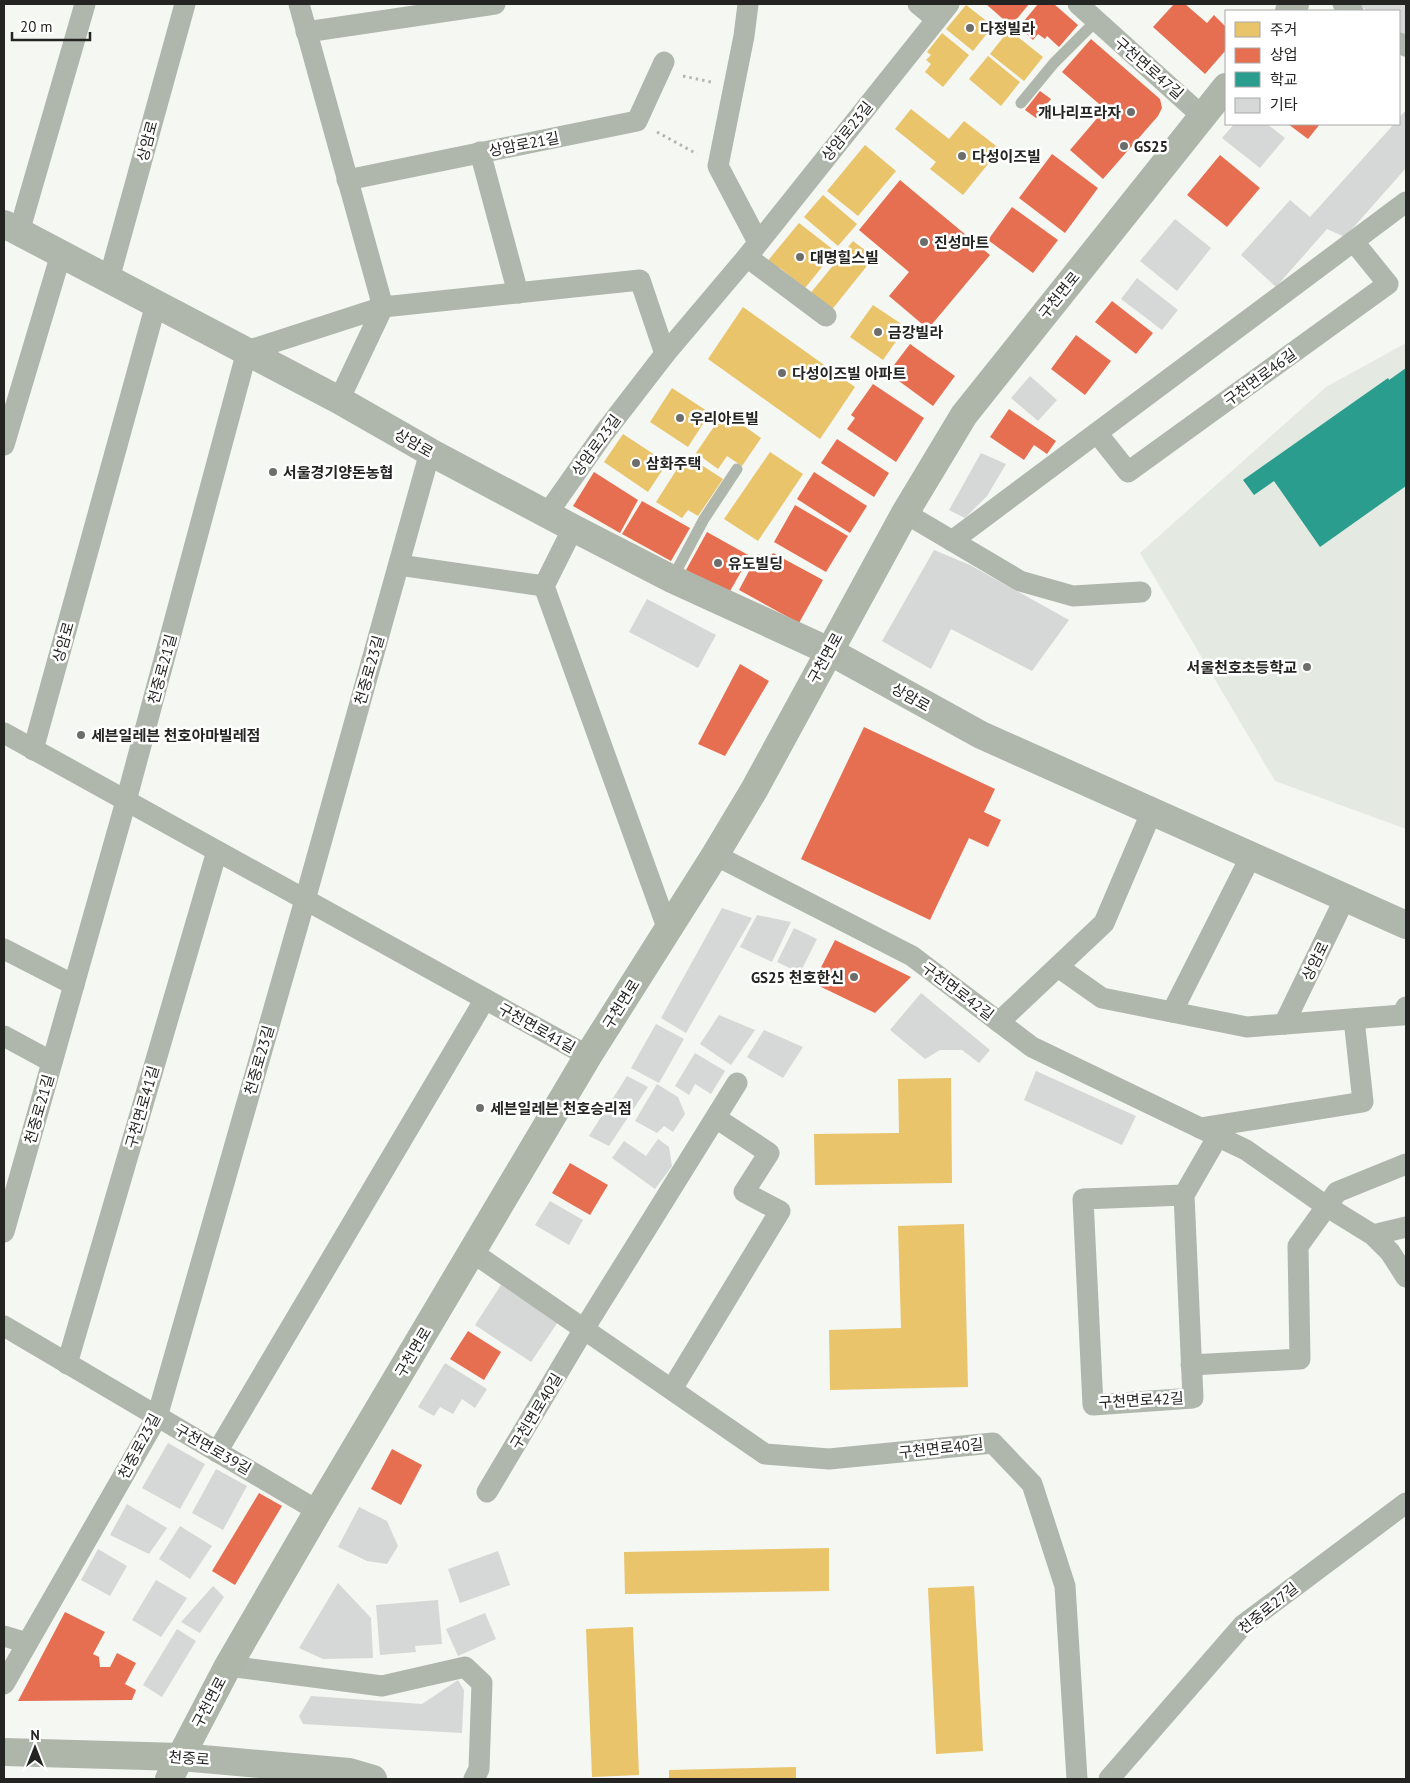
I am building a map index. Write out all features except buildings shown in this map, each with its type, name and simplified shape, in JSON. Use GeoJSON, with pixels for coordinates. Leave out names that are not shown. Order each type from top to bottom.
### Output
{"type":"FeatureCollection","features":[{"type":"Feature","properties":{"kind":"main road","name":"구천면로"},"geometry":{"type":"LineString","coordinates":[[175,1768],[228,1666],[318,1511],[588,1056],[754,790],[905,513],[964,414],[1225,88]]}},
{"type":"Feature","properties":{"kind":"main road","name":"천중로"},"geometry":{"type":"LineString","coordinates":[[4,1752],[175,1768]]}},
{"type":"Feature","properties":{"kind":"street","name":"상암로"},"geometry":{"type":"LineString","coordinates":[[85,4],[12,228],[339,400],[430,452],[572,528],[672,579],[829,651],[981,735],[1406,925]]}},
{"type":"Feature","properties":{"kind":"street","name":"상암로"},"geometry":{"type":"LineString","coordinates":[[109,279],[185,4]]}},
{"type":"Feature","properties":{"kind":"street"},"geometry":{"type":"LineString","coordinates":[[299,4],[383,307],[339,400]]}},
{"type":"Feature","properties":{"kind":"street"},"geometry":{"type":"LineString","coordinates":[[306,32],[495,4]]}},
{"type":"Feature","properties":{"kind":"street"},"geometry":{"type":"LineString","coordinates":[[748,4],[744,36],[718,166],[753,250],[826,316]]}},
{"type":"Feature","properties":{"kind":"street","name":"상암로23길"},"geometry":{"type":"LineString","coordinates":[[547,514],[604,433],[665,354],[753,250],[942,12],[918,4]]}},
{"type":"Feature","properties":{"kind":"street","name":"구천면로47길"},"geometry":{"type":"LineString","coordinates":[[1089,10],[1202,116]]}},
{"type":"Feature","properties":{"kind":"street"},"geometry":{"type":"LineString","coordinates":[[637,121],[663,67]]}},
{"type":"Feature","properties":{"kind":"street","name":"상암로21길"},"geometry":{"type":"LineString","coordinates":[[347,180],[637,121]]}},
{"type":"Feature","properties":{"kind":"street"},"geometry":{"type":"LineString","coordinates":[[480,152],[518,293]]}},
{"type":"Feature","properties":{"kind":"street"},"geometry":{"type":"LineString","coordinates":[[952,541],[1406,202]]}},
{"type":"Feature","properties":{"kind":"street","name":"구천면로46길"},"geometry":{"type":"LineString","coordinates":[[1097,433],[1128,472],[1388,284],[1354,242]]}},
{"type":"Feature","properties":{"kind":"street"},"geometry":{"type":"LineString","coordinates":[[4,445],[61,254]]}},
{"type":"Feature","properties":{"kind":"street"},"geometry":{"type":"LineString","coordinates":[[247,352],[383,307],[640,280],[665,354]]}},
{"type":"Feature","properties":{"kind":"street","name":"상암로"},"geometry":{"type":"LineString","coordinates":[[33,750],[156,304]]}},
{"type":"Feature","properties":{"kind":"street","name":"천중로21길"},"geometry":{"type":"LineString","coordinates":[[4,1232],[126,801],[247,352]]}},
{"type":"Feature","properties":{"kind":"street","name":"천중로23길"},"geometry":{"type":"LineString","coordinates":[[4,1684],[157,1417],[305,900],[430,452]]}},
{"type":"Feature","properties":{"kind":"street"},"geometry":{"type":"LineString","coordinates":[[905,513],[1020,581],[1073,596],[1141,592]]}},
{"type":"Feature","properties":{"kind":"street"},"geometry":{"type":"LineString","coordinates":[[572,528],[544,586],[668,930]]}},
{"type":"Feature","properties":{"kind":"street"},"geometry":{"type":"LineString","coordinates":[[399,565],[544,586]]}},
{"type":"Feature","properties":{"kind":"street","name":"구천면로41길"},"geometry":{"type":"LineString","coordinates":[[4,734],[588,1056]]}},
{"type":"Feature","properties":{"kind":"street"},"geometry":{"type":"LineString","coordinates":[[999,1022],[1104,923],[1152,811]]}},
{"type":"Feature","properties":{"kind":"street","name":"구천면로41길"},"geometry":{"type":"LineString","coordinates":[[67,1364],[217,851]]}},
{"type":"Feature","properties":{"kind":"street","name":"구천면로42길"},"geometry":{"type":"LineString","coordinates":[[715,855],[912,956],[1032,1047],[1246,1150],[1326,1206],[1373,1235],[1390,1252],[1406,1277]]}},
{"type":"Feature","properties":{"kind":"street"},"geometry":{"type":"LineString","coordinates":[[1172,1012],[1251,856]]}},
{"type":"Feature","properties":{"kind":"street","name":"상암로"},"geometry":{"type":"LineString","coordinates":[[1284,1024],[1345,898]]}},
{"type":"Feature","properties":{"kind":"street"},"geometry":{"type":"LineString","coordinates":[[4,948],[74,985]]}},
{"type":"Feature","properties":{"kind":"street"},"geometry":{"type":"LineString","coordinates":[[1058,967],[1102,998],[1247,1027],[1402,1015],[1406,1007]]}},
{"type":"Feature","properties":{"kind":"street","name":"구천면로41길"},"geometry":{"type":"LineString","coordinates":[[217,1452],[485,999]]}},
{"type":"Feature","properties":{"kind":"street"},"geometry":{"type":"LineString","coordinates":[[1184,1195],[1209,1132],[1363,1102],[1354,1019]]}},
{"type":"Feature","properties":{"kind":"street"},"geometry":{"type":"LineString","coordinates":[[4,1036],[52,1062]]}},
{"type":"Feature","properties":{"kind":"street","name":"구천면로40길"},"geometry":{"type":"LineString","coordinates":[[488,1492],[584,1329],[737,1084]]}},
{"type":"Feature","properties":{"kind":"street"},"geometry":{"type":"LineString","coordinates":[[672,1389],[780,1211],[744,1192],[769,1153],[716,1118]]}},
{"type":"Feature","properties":{"kind":"street"},"geometry":{"type":"LineString","coordinates":[[1191,1365],[1300,1359],[1298,1246],[1337,1192],[1406,1164]]}},
{"type":"Feature","properties":{"kind":"street","name":"구천면로42길"},"geometry":{"type":"LineString","coordinates":[[1184,1195],[1193,1398],[1092,1405],[1083,1199],[1184,1195]]}},
{"type":"Feature","properties":{"kind":"street"},"geometry":{"type":"LineString","coordinates":[[1373,1235],[1406,1227]]}},
{"type":"Feature","properties":{"kind":"street","name":"구천면로40길"},"geometry":{"type":"LineString","coordinates":[[472,1252],[765,1454],[829,1459],[993,1443],[1032,1484],[1065,1586],[1077,1779]]}},
{"type":"Feature","properties":{"kind":"street","name":"구천면로39길"},"geometry":{"type":"LineString","coordinates":[[4,1326],[318,1511]]}},
{"type":"Feature","properties":{"kind":"street","name":"천중로27길"},"geometry":{"type":"LineString","coordinates":[[1109,1779],[1243,1625],[1406,1503]]}},
{"type":"Feature","properties":{"kind":"street"},"geometry":{"type":"LineString","coordinates":[[4,1636],[27,1642]]}},
{"type":"Feature","properties":{"kind":"street"},"geometry":{"type":"LineString","coordinates":[[228,1666],[382,1686],[465,1666],[482,1683],[479,1769],[474,1779]]}},
{"type":"Feature","properties":{"kind":"street","name":"천중로"},"geometry":{"type":"LineString","coordinates":[[175,1768],[350,1772],[373,1779]]}},
{"type":"Feature","properties":{"kind":"lane","name":"구천면로47길"},"geometry":{"type":"LineString","coordinates":[[1021,104],[1054,63],[1089,10]]}},
{"type":"Feature","properties":{"kind":"lane"},"geometry":{"type":"LineString","coordinates":[[672,579],[704,519],[737,470]]}},
{"type":"Feature","properties":{"kind":"path"},"geometry":{"type":"LineString","coordinates":[[663,67],[734,86]]}},
{"type":"Feature","properties":{"kind":"path"},"geometry":{"type":"LineString","coordinates":[[637,121],[718,166]]}},
{"type":"Feature","properties":{"kind":"shaded area","name":"서울천호초등학교"},"geometry":{"type":"Polygon","coordinates":[[[1406,343],[1406,829],[1275,781],[1140,553],[1326,387],[1406,343]]]}},
{"type":"Feature","properties":{"kind":"place","name":"다정빌라"},"geometry":{"type":"Point","coordinates":[970,28]}},
{"type":"Feature","properties":{"kind":"place","name":"개나리프라자"},"geometry":{"type":"Point","coordinates":[1131,112]}},
{"type":"Feature","properties":{"kind":"place","name":"GS25"},"geometry":{"type":"Point","coordinates":[1124,146]}},
{"type":"Feature","properties":{"kind":"place","name":"다성이즈빌"},"geometry":{"type":"Point","coordinates":[962,156]}},
{"type":"Feature","properties":{"kind":"place","name":"진성마트"},"geometry":{"type":"Point","coordinates":[924,242]}},
{"type":"Feature","properties":{"kind":"place","name":"대명힐스빌"},"geometry":{"type":"Point","coordinates":[800,257]}},
{"type":"Feature","properties":{"kind":"place","name":"금강빌라"},"geometry":{"type":"Point","coordinates":[878,332]}},
{"type":"Feature","properties":{"kind":"place","name":"다성이즈빌 아파트"},"geometry":{"type":"Point","coordinates":[782,373]}},
{"type":"Feature","properties":{"kind":"place","name":"우리아트빌"},"geometry":{"type":"Point","coordinates":[680,418]}},
{"type":"Feature","properties":{"kind":"place","name":"삼화주택"},"geometry":{"type":"Point","coordinates":[636,463]}},
{"type":"Feature","properties":{"kind":"place","name":"서울경기양돈농협"},"geometry":{"type":"Point","coordinates":[273,472]}},
{"type":"Feature","properties":{"kind":"place","name":"유도빌딩"},"geometry":{"type":"Point","coordinates":[718,563]}},
{"type":"Feature","properties":{"kind":"place","name":"서울천호초등학교"},"geometry":{"type":"Point","coordinates":[1307,667]}},
{"type":"Feature","properties":{"kind":"place","name":"세븐일레븐 천호아마빌레점"},"geometry":{"type":"Point","coordinates":[81,735]}},
{"type":"Feature","properties":{"kind":"place","name":"GS25 천호한신"},"geometry":{"type":"Point","coordinates":[854,977]}},
{"type":"Feature","properties":{"kind":"place","name":"세븐일레븐 천호승리점"},"geometry":{"type":"Point","coordinates":[480,1108]}}]}
